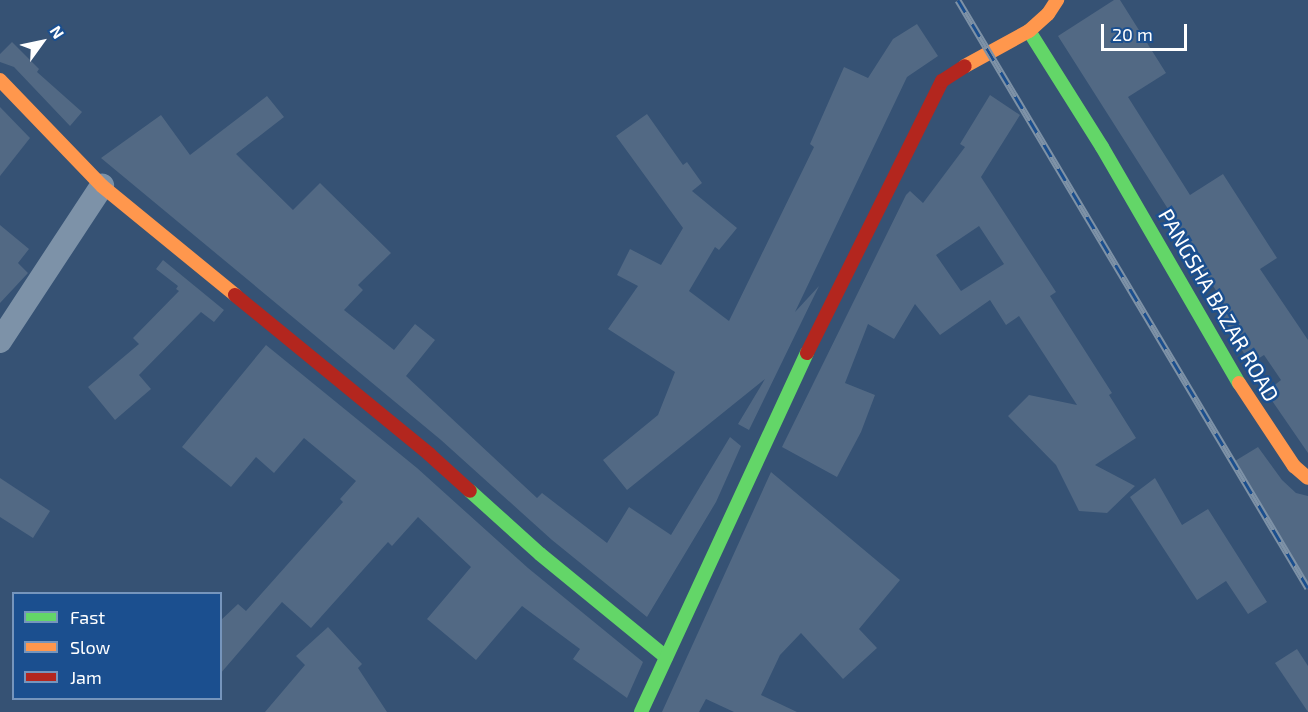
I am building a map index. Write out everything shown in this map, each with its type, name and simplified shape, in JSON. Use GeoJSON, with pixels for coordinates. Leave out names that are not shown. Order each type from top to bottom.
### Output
{"type":"FeatureCollection","features":[{"type":"Feature","properties":{"kind":"street"},"geometry":{"type":"LineString","coordinates":[[641,712],[780,407],[942,81],[957,70],[1029,31],[1048,14],[1057,0]]}},
{"type":"Feature","properties":{"kind":"street","name":"PANGSHA BAZAR ROAD"},"geometry":{"type":"LineString","coordinates":[[1029,31],[1102,147],[1248,399],[1294,466],[1308,478]]}},
{"type":"Feature","properties":{"kind":"street"},"geometry":{"type":"LineString","coordinates":[[0,80],[102,186],[429,454],[540,554],[666,657]]}},
{"type":"Feature","properties":{"kind":"street"},"geometry":{"type":"LineString","coordinates":[[0,341],[102,186]]}},
{"type":"Feature","properties":{"kind":"building"},"geometry":{"type":"Polygon","coordinates":[[[1114,0],[1120,0],[1166,73],[1128,97],[1190,195],[1223,174],[1277,258],[1260,269],[1308,340],[1308,453],[1266,392],[1281,380],[1264,355],[1250,364],[1217,307],[1224,303],[1165,211],[1168,209],[1058,36],[1114,0]]]}},
{"type":"Feature","properties":{"kind":"building"},"geometry":{"type":"Polygon","coordinates":[[[917,24],[938,56],[907,77],[795,312],[819,286],[749,430],[738,424],[765,379],[627,490],[603,460],[658,415],[675,372],[608,329],[638,286],[617,275],[630,249],[661,265],[683,228],[616,136],[647,114],[683,165],[687,162],[702,183],[692,191],[737,228],[719,250],[715,247],[689,291],[729,321],[814,147],[810,144],[844,67],[868,78],[893,39],[917,24]]]}},
{"type":"Feature","properties":{"kind":"building"},"geometry":{"type":"Polygon","coordinates":[[[12,42],[39,69],[37,72],[82,112],[70,126],[14,67],[0,62],[0,54],[12,42]]]}},
{"type":"Feature","properties":{"kind":"building"},"geometry":{"type":"Polygon","coordinates":[[[990,95],[1020,115],[981,177],[1056,292],[1050,296],[1112,393],[1109,395],[1136,438],[1095,465],[1135,486],[1107,513],[1079,511],[1056,465],[1008,416],[1029,395],[1077,405],[1019,316],[1006,325],[990,300],[940,335],[915,304],[894,339],[868,324],[845,383],[875,395],[861,432],[837,477],[782,447],[906,195],[910,191],[923,203],[965,147],[960,144],[990,95]],[[979,226],[936,255],[961,291],[1004,264],[979,226]]]}},
{"type":"Feature","properties":{"kind":"building"},"geometry":{"type":"Polygon","coordinates":[[[267,96],[284,117],[236,154],[293,210],[320,183],[391,253],[358,285],[363,290],[344,310],[394,350],[415,324],[435,340],[406,376],[537,498],[542,493],[607,543],[629,507],[671,535],[730,437],[741,446],[716,502],[647,617],[552,540],[441,440],[101,158],[161,115],[190,155],[267,96]]]}},
{"type":"Feature","properties":{"kind":"building"},"geometry":{"type":"Polygon","coordinates":[[[0,107],[30,138],[0,176],[0,107]]]}},
{"type":"Feature","properties":{"kind":"building"},"geometry":{"type":"Polygon","coordinates":[[[0,225],[29,249],[18,263],[28,273],[0,303],[0,225]]]}},
{"type":"Feature","properties":{"kind":"building"},"geometry":{"type":"Polygon","coordinates":[[[163,260],[224,310],[214,322],[201,312],[139,375],[151,389],[115,420],[88,387],[139,344],[133,338],[179,291],[176,289],[178,286],[156,269],[163,260]]]}},
{"type":"Feature","properties":{"kind":"building"},"geometry":{"type":"Polygon","coordinates":[[[266,345],[417,468],[528,568],[643,662],[627,698],[573,659],[580,649],[522,606],[476,660],[427,619],[471,567],[418,517],[392,546],[388,542],[311,628],[282,602],[222,672],[222,619],[238,604],[246,611],[343,502],[340,499],[356,481],[304,438],[274,473],[256,457],[231,487],[182,447],[266,345]]]}},
{"type":"Feature","properties":{"kind":"building"},"geometry":{"type":"Polygon","coordinates":[[[1258,447],[1282,480],[1296,493],[1308,496],[1308,590],[1235,461],[1258,447]]]}},
{"type":"Feature","properties":{"kind":"building"},"geometry":{"type":"Polygon","coordinates":[[[771,472],[900,580],[859,629],[877,648],[843,679],[801,633],[780,655],[761,695],[797,712],[734,712],[706,699],[699,712],[662,712],[771,472]]]}},
{"type":"Feature","properties":{"kind":"building"},"geometry":{"type":"Polygon","coordinates":[[[0,478],[50,511],[33,538],[0,517],[0,478]]]}},
{"type":"Feature","properties":{"kind":"building"},"geometry":{"type":"Polygon","coordinates":[[[1155,478],[1182,525],[1208,509],[1267,602],[1248,614],[1226,581],[1197,600],[1130,497],[1155,478]]]}},
{"type":"Feature","properties":{"kind":"building"},"geometry":{"type":"Polygon","coordinates":[[[328,627],[362,664],[358,668],[387,712],[265,712],[305,665],[296,656],[328,627]]]}},
{"type":"Feature","properties":{"kind":"building"},"geometry":{"type":"Polygon","coordinates":[[[1297,649],[1308,666],[1308,712],[1275,663],[1297,649]]]}},
{"type":"Feature","properties":{"kind":"railway"},"geometry":{"type":"LineString","coordinates":[[958,0],[1308,588]]}},
{"type":"Feature","properties":{"kind":"traffic: fast"},"geometry":{"type":"LineString","coordinates":[[1029,31],[1102,147],[1239,383]]}},
{"type":"Feature","properties":{"kind":"traffic: fast"},"geometry":{"type":"LineString","coordinates":[[641,712],[807,353]]}},
{"type":"Feature","properties":{"kind":"traffic: fast"},"geometry":{"type":"LineString","coordinates":[[470,491],[540,554],[666,657]]}},
{"type":"Feature","properties":{"kind":"traffic: slow"},"geometry":{"type":"LineString","coordinates":[[965,66],[1029,31],[1048,14],[1057,0]]}},
{"type":"Feature","properties":{"kind":"traffic: slow"},"geometry":{"type":"LineString","coordinates":[[0,80],[102,186],[235,295]]}},
{"type":"Feature","properties":{"kind":"traffic: slow"},"geometry":{"type":"LineString","coordinates":[[1239,383],[1294,466],[1308,478]]}},
{"type":"Feature","properties":{"kind":"traffic: jam"},"geometry":{"type":"LineString","coordinates":[[807,353],[942,81],[965,66]]}},
{"type":"Feature","properties":{"kind":"traffic: jam"},"geometry":{"type":"LineString","coordinates":[[235,295],[429,454],[470,491]]}}]}
